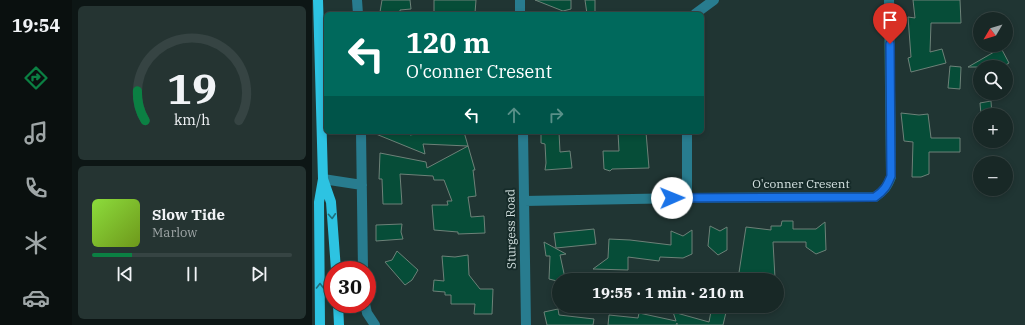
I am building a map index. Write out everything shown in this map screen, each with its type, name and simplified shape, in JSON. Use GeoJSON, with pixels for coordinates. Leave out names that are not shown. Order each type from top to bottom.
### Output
{"type":"FeatureCollection","features":[{"type":"Feature","properties":{"kind":"main road"},"geometry":{"type":"LineString","coordinates":[[318,0],[323,179],[319,202],[320,325]]}},
{"type":"Feature","properties":{"kind":"main road"},"geometry":{"type":"LineString","coordinates":[[323,179],[331,202],[335,261]]}},
{"type":"Feature","properties":{"kind":"main road"},"geometry":{"type":"LineString","coordinates":[[338,313],[339,325]]}},
{"type":"Feature","properties":{"kind":"main road"},"geometry":{"type":"LineString","coordinates":[[340,313],[345,325]]}},
{"type":"Feature","properties":{"kind":"street"},"geometry":{"type":"LineString","coordinates":[[357,0],[358,12]]}},
{"type":"Feature","properties":{"kind":"street"},"geometry":{"type":"LineString","coordinates":[[520,0],[520,12]]}},
{"type":"Feature","properties":{"kind":"street"},"geometry":{"type":"LineString","coordinates":[[697,12],[714,0]]}},
{"type":"Feature","properties":{"kind":"street","name":"O'conner Cresent"},"geometry":{"type":"LineString","coordinates":[[524,200],[875,197],[888,186],[891,176],[889,0]]}},
{"type":"Feature","properties":{"kind":"street"},"geometry":{"type":"LineString","coordinates":[[361,134],[363,261]]}},
{"type":"Feature","properties":{"kind":"street","name":"Sturgess Road"},"geometry":{"type":"LineString","coordinates":[[523,134],[526,325]]}},
{"type":"Feature","properties":{"kind":"street"},"geometry":{"type":"LineString","coordinates":[[687,134],[687,198]]}},
{"type":"Feature","properties":{"kind":"street"},"geometry":{"type":"LineString","coordinates":[[323,179],[362,185]]}},
{"type":"Feature","properties":{"kind":"street"},"geometry":{"type":"LineString","coordinates":[[367,313],[375,325]]}},
{"type":"Feature","properties":{"kind":"building"},"geometry":{"type":"Polygon","coordinates":[[[382,0],[410,0],[411,9],[400,10],[400,12],[380,12],[382,0]]]}},
{"type":"Feature","properties":{"kind":"building"},"geometry":{"type":"Polygon","coordinates":[[[434,0],[476,0],[475,12],[434,12],[434,0]]]}},
{"type":"Feature","properties":{"kind":"building"},"geometry":{"type":"Polygon","coordinates":[[[535,0],[571,0],[571,9],[563,11],[535,0]]]}},
{"type":"Feature","properties":{"kind":"building"},"geometry":{"type":"Polygon","coordinates":[[[585,0],[595,0],[595,12],[587,12],[585,0]]]}},
{"type":"Feature","properties":{"kind":"building"},"geometry":{"type":"Polygon","coordinates":[[[913,0],[960,0],[961,23],[931,23],[930,52],[942,49],[946,63],[911,72],[908,58],[911,57],[908,17],[915,18],[913,0]]]}},
{"type":"Feature","properties":{"kind":"building"},"geometry":{"type":"Polygon","coordinates":[[[994,52],[1003,52],[1007,60],[980,60],[994,52]]]}},
{"type":"Feature","properties":{"kind":"building"},"geometry":{"type":"Polygon","coordinates":[[[950,66],[961,67],[960,89],[948,88],[950,66]]]}},
{"type":"Feature","properties":{"kind":"building"},"geometry":{"type":"Polygon","coordinates":[[[991,101],[992,108],[980,108],[980,103],[991,101]]]}},
{"type":"Feature","properties":{"kind":"building"},"geometry":{"type":"Polygon","coordinates":[[[901,113],[919,115],[928,114],[931,138],[960,138],[960,152],[929,152],[929,174],[921,177],[912,177],[913,142],[904,141],[901,113]]]}},
{"type":"Feature","properties":{"kind":"building"},"geometry":{"type":"Polygon","coordinates":[[[376,134],[465,134],[475,170],[473,170],[476,196],[468,197],[471,217],[484,216],[485,233],[458,234],[458,232],[434,230],[432,205],[448,205],[447,201],[452,201],[444,180],[434,180],[433,176],[400,174],[402,204],[383,204],[382,179],[379,179],[380,153],[426,162],[427,168],[468,146],[423,144],[425,154],[376,134]]]}},
{"type":"Feature","properties":{"kind":"building"},"geometry":{"type":"Polygon","coordinates":[[[541,134],[559,134],[560,152],[570,151],[572,168],[545,170],[545,144],[541,143],[541,134]]]}},
{"type":"Feature","properties":{"kind":"building"},"geometry":{"type":"Polygon","coordinates":[[[618,134],[646,134],[649,168],[612,169],[610,171],[604,169],[603,151],[619,151],[618,134]]]}},
{"type":"Feature","properties":{"kind":"building"},"geometry":{"type":"Polygon","coordinates":[[[782,221],[793,221],[793,229],[816,229],[825,222],[826,250],[816,254],[806,247],[806,242],[773,242],[775,273],[739,273],[746,227],[771,230],[771,226],[781,226],[782,221]]]}},
{"type":"Feature","properties":{"kind":"building"},"geometry":{"type":"Polygon","coordinates":[[[402,224],[401,232],[403,239],[376,241],[376,225],[402,224]]]}},
{"type":"Feature","properties":{"kind":"building"},"geometry":{"type":"Polygon","coordinates":[[[710,226],[720,231],[727,227],[727,250],[718,255],[708,246],[710,226]]]}},
{"type":"Feature","properties":{"kind":"building"},"geometry":{"type":"Polygon","coordinates":[[[594,229],[596,244],[556,248],[554,233],[594,229]]]}},
{"type":"Feature","properties":{"kind":"building"},"geometry":{"type":"Polygon","coordinates":[[[692,230],[692,254],[683,258],[660,257],[659,261],[628,257],[628,270],[593,269],[608,258],[609,239],[671,245],[671,231],[683,236],[692,230]]]}},
{"type":"Feature","properties":{"kind":"building"},"geometry":{"type":"Polygon","coordinates":[[[544,242],[566,254],[560,255],[564,273],[552,273],[552,280],[549,279],[550,256],[546,256],[544,242]]]}},
{"type":"Feature","properties":{"kind":"building"},"geometry":{"type":"Polygon","coordinates":[[[397,251],[418,270],[412,280],[405,285],[385,262],[392,260],[397,251]]]}},
{"type":"Feature","properties":{"kind":"building"},"geometry":{"type":"Polygon","coordinates":[[[468,255],[469,275],[480,289],[493,289],[492,314],[474,314],[475,304],[451,304],[451,295],[445,295],[445,292],[433,291],[434,280],[444,281],[442,256],[455,257],[468,255]]]}},
{"type":"Feature","properties":{"kind":"building"},"geometry":{"type":"Polygon","coordinates":[[[552,310],[552,313],[559,313],[559,315],[594,319],[593,325],[547,325],[544,312],[552,310]]]}},
{"type":"Feature","properties":{"kind":"building"},"geometry":{"type":"Polygon","coordinates":[[[639,313],[676,321],[673,313],[677,313],[709,322],[711,313],[726,313],[723,325],[677,325],[677,323],[676,325],[608,325],[609,315],[638,318],[639,313]]]}},
{"type":"Feature","properties":{"kind":"route"},"geometry":{"type":"LineString","coordinates":[[672,198],[875,197],[888,186],[891,176],[890,44]]}}]}
